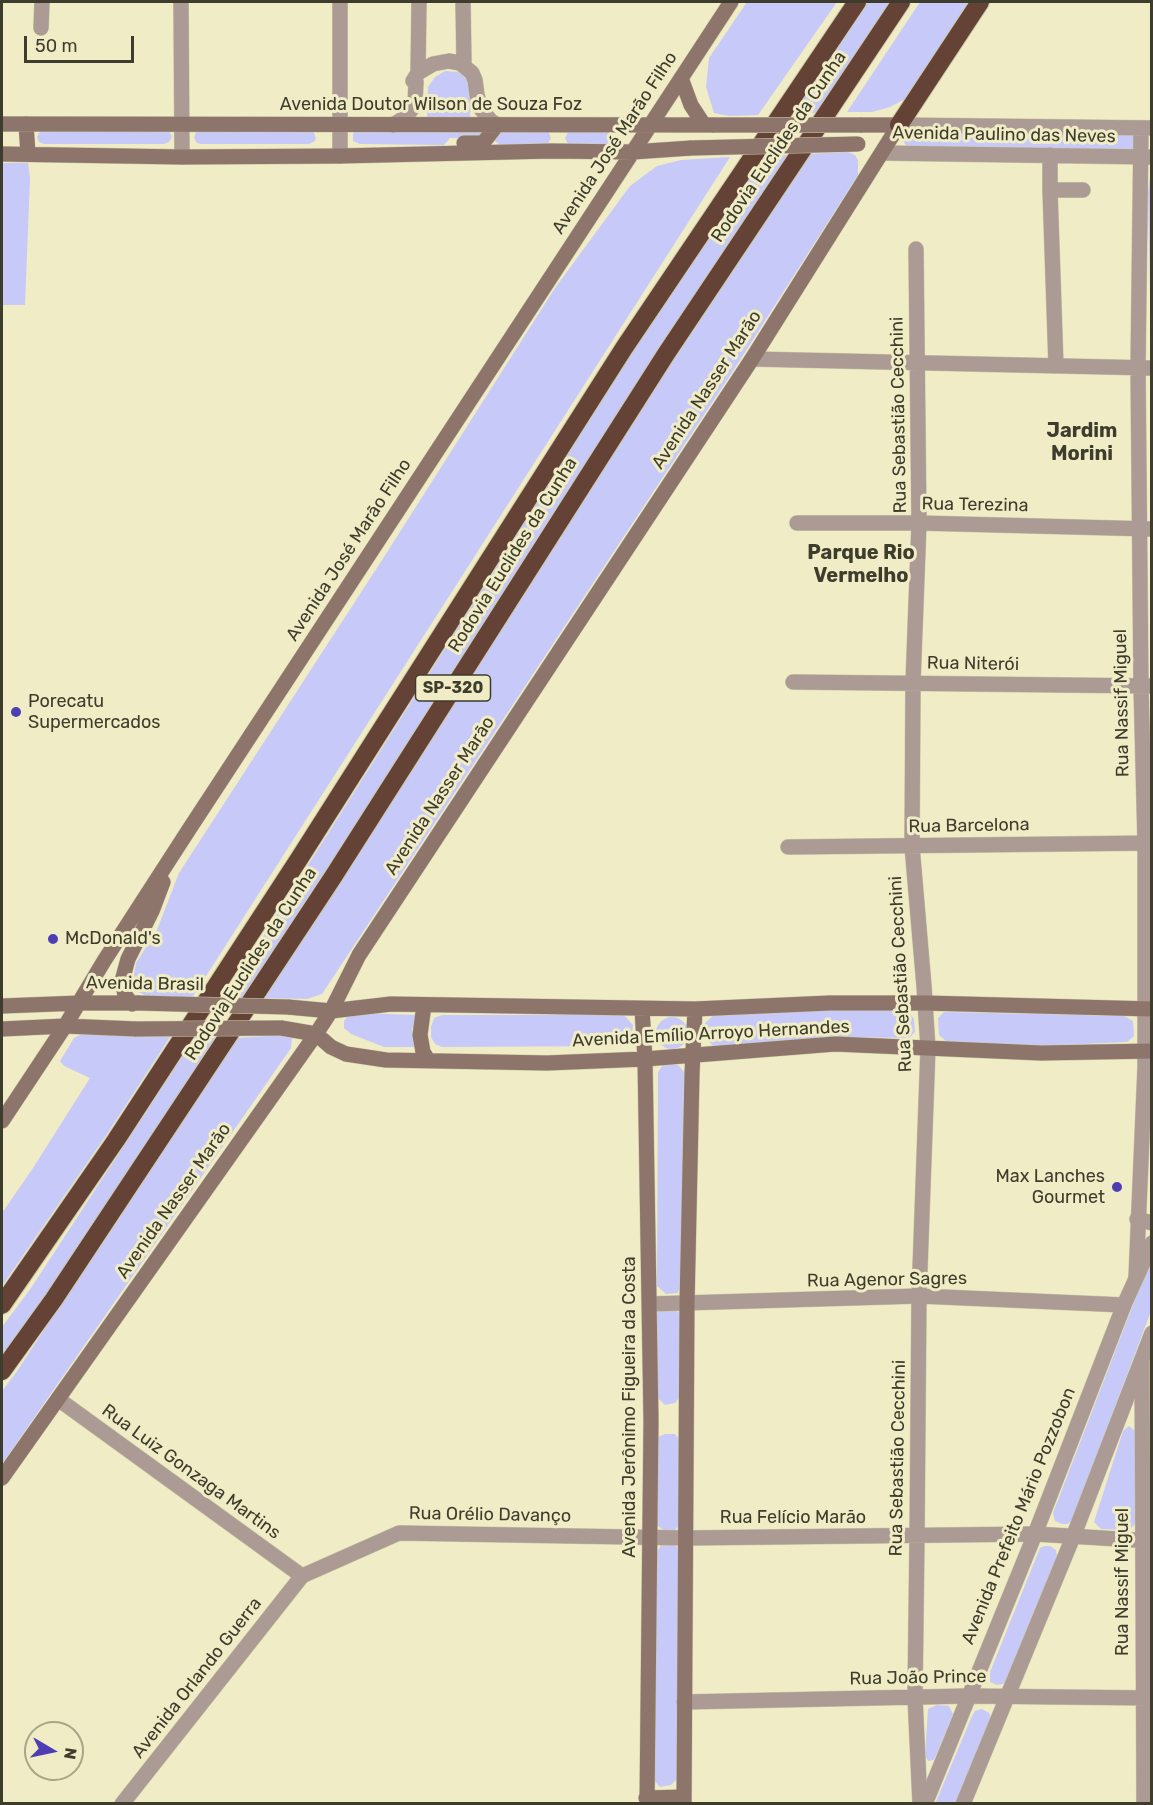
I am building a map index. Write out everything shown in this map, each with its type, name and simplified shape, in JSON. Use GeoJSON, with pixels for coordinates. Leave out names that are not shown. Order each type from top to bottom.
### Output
{"type":"FeatureCollection","features":[{"type":"Feature","properties":{"kind":"highway","name":"Rodovia Euclides da Cunha"},"geometry":{"type":"LineString","coordinates":[[2,1305],[122,1130],[299,860],[624,348],[857,2]]}},
{"type":"Feature","properties":{"kind":"highway","name":"Rodovia Euclides da Cunha"},"geometry":{"type":"LineString","coordinates":[[2,1371],[54,1299],[333,877],[666,354],[902,2]]}},
{"type":"Feature","properties":{"kind":"highway"},"geometry":{"type":"LineString","coordinates":[[899,125],[980,2]]}},
{"type":"Feature","properties":{"kind":"main road","name":"Avenida José Marão Filho"},"geometry":{"type":"LineString","coordinates":[[2,1121],[80,1003],[104,960],[188,831],[731,2]]}},
{"type":"Feature","properties":{"kind":"main road"},"geometry":{"type":"LineString","coordinates":[[681,78],[692,105],[709,125]]}},
{"type":"Feature","properties":{"kind":"main road","name":"Avenida Doutor Wilson de Souza Foz"},"geometry":{"type":"LineString","coordinates":[[2,124],[860,125]]}},
{"type":"Feature","properties":{"kind":"main road"},"geometry":{"type":"LineString","coordinates":[[26,124],[28,154]]}},
{"type":"Feature","properties":{"kind":"main road"},"geometry":{"type":"LineString","coordinates":[[445,154],[454,144],[483,143],[497,125]]}},
{"type":"Feature","properties":{"kind":"main road"},"geometry":{"type":"LineString","coordinates":[[558,125],[558,151]]}},
{"type":"Feature","properties":{"kind":"main road","name":"Avenida Paulino das Neves"},"geometry":{"type":"LineString","coordinates":[[860,125],[899,125]]}},
{"type":"Feature","properties":{"kind":"main road","name":"Avenida Nasser Marão"},"geometry":{"type":"LineString","coordinates":[[2,1478],[316,1034],[331,1011],[359,955],[752,359],[899,125]]}},
{"type":"Feature","properties":{"kind":"main road","name":"Avenida Paulino das Neves"},"geometry":{"type":"LineString","coordinates":[[633,152],[691,148],[858,144],[882,153]]}},
{"type":"Feature","properties":{"kind":"main road"},"geometry":{"type":"LineString","coordinates":[[2,154],[182,157],[558,151],[633,152]]}},
{"type":"Feature","properties":{"kind":"main road"},"geometry":{"type":"LineString","coordinates":[[135,1004],[125,995],[122,981],[128,959],[188,831]]}},
{"type":"Feature","properties":{"kind":"main road","name":"Avenida Brasil"},"geometry":{"type":"LineString","coordinates":[[2,1006],[80,1003],[288,1007]]}},
{"type":"Feature","properties":{"kind":"main road","name":"Avenida Emílio Arroyo Hernandes"},"geometry":{"type":"LineString","coordinates":[[288,1007],[331,1011],[391,1004],[695,1009],[830,1003],[925,1003],[1148,1009]]}},
{"type":"Feature","properties":{"kind":"main road"},"geometry":{"type":"LineString","coordinates":[[424,1005],[420,1035],[423,1052],[428,1060]]}},
{"type":"Feature","properties":{"kind":"main road","name":"Avenida Jerônimo Figueira da Costa"},"geometry":{"type":"LineString","coordinates":[[642,1009],[650,1304],[651,1537],[647,1801]]}},
{"type":"Feature","properties":{"kind":"main road"},"geometry":{"type":"LineString","coordinates":[[647,1801],[684,1800],[687,1304],[695,1009]]}},
{"type":"Feature","properties":{"kind":"main road"},"geometry":{"type":"LineString","coordinates":[[2,1029],[65,1026]]}},
{"type":"Feature","properties":{"kind":"main road","name":"Avenida Emílio Arroyo Hernandes"},"geometry":{"type":"LineString","coordinates":[[65,1026],[136,1029],[281,1028],[316,1034],[331,1047],[345,1054],[386,1060],[547,1063],[645,1059],[835,1044],[1041,1053],[1148,1051]]}},
{"type":"Feature","properties":{"kind":"street"},"geometry":{"type":"LineString","coordinates":[[41,28],[42,2]]}},
{"type":"Feature","properties":{"kind":"street"},"geometry":{"type":"LineString","coordinates":[[181,2],[182,157]]}},
{"type":"Feature","properties":{"kind":"street"},"geometry":{"type":"LineString","coordinates":[[340,2],[340,156]]}},
{"type":"Feature","properties":{"kind":"street"},"geometry":{"type":"LineString","coordinates":[[418,74],[419,2]]}},
{"type":"Feature","properties":{"kind":"street"},"geometry":{"type":"LineString","coordinates":[[463,2],[464,65]]}},
{"type":"Feature","properties":{"kind":"street"},"geometry":{"type":"LineString","coordinates":[[393,125],[412,110],[416,97],[416,82],[413,81],[418,74],[425,68],[441,62],[460,63],[472,73],[481,110],[490,121],[497,125]]}},
{"type":"Feature","properties":{"kind":"street","name":"Avenida Paulino das Neves"},"geometry":{"type":"LineString","coordinates":[[899,125],[1146,128]]}},
{"type":"Feature","properties":{"kind":"street","name":"Rua Nassif Miguel"},"geometry":{"type":"LineString","coordinates":[[1136,1277],[1144,1221],[1148,1051],[1145,529],[1146,128]]}},
{"type":"Feature","properties":{"kind":"street","name":"Avenida Paulino das Neves"},"geometry":{"type":"LineString","coordinates":[[882,153],[1146,157]]}},
{"type":"Feature","properties":{"kind":"street"},"geometry":{"type":"LineString","coordinates":[[1050,155],[1056,366]]}},
{"type":"Feature","properties":{"kind":"street"},"geometry":{"type":"LineString","coordinates":[[1050,190],[1083,190]]}},
{"type":"Feature","properties":{"kind":"street","name":"Rua Sebastião Cecchini"},"geometry":{"type":"LineString","coordinates":[[916,249],[919,523],[913,683],[912,846],[928,1048],[919,1296],[916,1537],[915,1697],[920,1803]]}},
{"type":"Feature","properties":{"kind":"street"},"geometry":{"type":"LineString","coordinates":[[752,359],[1145,368]]}},
{"type":"Feature","properties":{"kind":"street","name":"Rua Terezina"},"geometry":{"type":"LineString","coordinates":[[797,523],[919,523],[1145,529]]}},
{"type":"Feature","properties":{"kind":"street","name":"Rua Niterói"},"geometry":{"type":"LineString","coordinates":[[793,682],[1146,686]]}},
{"type":"Feature","properties":{"kind":"street","name":"Rua Barcelona"},"geometry":{"type":"LineString","coordinates":[[788,847],[1148,843]]}},
{"type":"Feature","properties":{"kind":"street","name":"Avenida Prefeito Mário Pozzobon"},"geometry":{"type":"LineString","coordinates":[[925,1803],[1035,1534],[1124,1305],[1152,1243]]}},
{"type":"Feature","properties":{"kind":"street","name":"Rua Agenor Sagres"},"geometry":{"type":"LineString","coordinates":[[650,1304],[919,1296],[1124,1305]]}},
{"type":"Feature","properties":{"kind":"street"},"geometry":{"type":"LineString","coordinates":[[963,1803],[1073,1537],[1152,1332]]}},
{"type":"Feature","properties":{"kind":"street","name":"Rua Nassif Miguel"},"geometry":{"type":"LineString","coordinates":[[1142,1360],[1147,1541],[1144,1803]]}},
{"type":"Feature","properties":{"kind":"street","name":"Rua Luiz Gonzaga Martins"},"geometry":{"type":"LineString","coordinates":[[58,1399],[302,1576]]}},
{"type":"Feature","properties":{"kind":"street","name":"Rua Orélio Davanço"},"geometry":{"type":"LineString","coordinates":[[302,1576],[399,1533],[651,1537]]}},
{"type":"Feature","properties":{"kind":"street","name":"Rua Felício Marão"},"geometry":{"type":"LineString","coordinates":[[651,1537],[916,1537],[1035,1534],[1147,1541]]}},
{"type":"Feature","properties":{"kind":"street","name":"Avenida Orlando Guerra"},"geometry":{"type":"LineString","coordinates":[[122,1803],[302,1576]]}},
{"type":"Feature","properties":{"kind":"street","name":"Rua João Prince"},"geometry":{"type":"LineString","coordinates":[[684,1702],[968,1696],[1147,1698]]}},
{"type":"Feature","properties":{"kind":"shaded area"},"geometry":{"type":"Polygon","coordinates":[[[747,2],[837,2],[758,115],[729,116],[714,113],[706,87],[709,58],[747,2]]]}},
{"type":"Feature","properties":{"kind":"shaded area"},"geometry":{"type":"Polygon","coordinates":[[[868,2],[893,2],[817,113],[793,114],[868,2]]]}},
{"type":"Feature","properties":{"kind":"shaded area"},"geometry":{"type":"Polygon","coordinates":[[[920,2],[973,2],[911,96],[890,107],[872,112],[847,112],[920,2]]]}},
{"type":"Feature","properties":{"kind":"shaded area"},"geometry":{"type":"Polygon","coordinates":[[[445,71],[458,72],[469,81],[472,88],[470,117],[427,117],[428,87],[435,77],[445,71]]]}},
{"type":"Feature","properties":{"kind":"shaded area"},"geometry":{"type":"Polygon","coordinates":[[[41,130],[169,131],[172,137],[164,144],[44,144],[39,142],[37,137],[41,130]]]}},
{"type":"Feature","properties":{"kind":"shaded area"},"geometry":{"type":"Polygon","coordinates":[[[199,130],[313,131],[316,138],[309,144],[201,144],[197,143],[194,138],[199,130]]]}},
{"type":"Feature","properties":{"kind":"shaded area"},"geometry":{"type":"Polygon","coordinates":[[[918,130],[1131,133],[1137,137],[1136,146],[1130,152],[908,148],[903,141],[908,134],[918,130]]]}},
{"type":"Feature","properties":{"kind":"shaded area"},"geometry":{"type":"Polygon","coordinates":[[[355,131],[482,132],[479,138],[450,138],[444,145],[360,144],[353,141],[355,131]]]}},
{"type":"Feature","properties":{"kind":"shaded area"},"geometry":{"type":"Polygon","coordinates":[[[498,131],[548,131],[551,138],[546,144],[500,145],[494,138],[498,131]]]}},
{"type":"Feature","properties":{"kind":"shaded area"},"geometry":{"type":"Polygon","coordinates":[[[568,132],[611,132],[615,138],[609,145],[571,145],[565,138],[568,132]]]}},
{"type":"Feature","properties":{"kind":"shaded area"},"geometry":{"type":"Polygon","coordinates":[[[848,152],[855,155],[858,160],[858,175],[733,371],[322,994],[307,999],[263,998],[674,354],[806,154],[848,152]]]}},
{"type":"Feature","properties":{"kind":"shaded area"},"geometry":{"type":"Polygon","coordinates":[[[757,155],[789,155],[248,999],[224,998],[757,155]]]}},
{"type":"Feature","properties":{"kind":"shaded area"},"geometry":{"type":"Polygon","coordinates":[[[730,157],[192,998],[147,996],[138,992],[133,980],[136,963],[157,930],[179,873],[555,288],[630,186],[657,166],[681,160],[730,157]]]}},
{"type":"Feature","properties":{"kind":"shaded area"},"geometry":{"type":"Polygon","coordinates":[[[2,163],[28,163],[30,178],[25,305],[2,305],[2,163]]]}},
{"type":"Feature","properties":{"kind":"shaded area"},"geometry":{"type":"Polygon","coordinates":[[[1151,174],[1151,349],[1148,193],[1151,174]]]}},
{"type":"Feature","properties":{"kind":"shaded area"},"geometry":{"type":"Polygon","coordinates":[[[831,1009],[907,1010],[914,1019],[915,1032],[909,1038],[836,1037],[713,1046],[705,1038],[705,1023],[714,1015],[831,1009]]]}},
{"type":"Feature","properties":{"kind":"shaded area"},"geometry":{"type":"Polygon","coordinates":[[[944,1012],[1124,1016],[1133,1021],[1134,1036],[1127,1042],[1040,1046],[946,1041],[939,1035],[938,1018],[944,1012]]]}},
{"type":"Feature","properties":{"kind":"shaded area"},"geometry":{"type":"Polygon","coordinates":[[[358,1013],[416,1015],[412,1030],[415,1047],[384,1047],[351,1034],[344,1028],[344,1021],[349,1015],[358,1013]]]}},
{"type":"Feature","properties":{"kind":"shaded area"},"geometry":{"type":"Polygon","coordinates":[[[442,1015],[624,1015],[633,1025],[631,1041],[626,1046],[442,1047],[435,1044],[431,1037],[431,1027],[434,1018],[442,1015]]]}},
{"type":"Feature","properties":{"kind":"shaded area"},"geometry":{"type":"Polygon","coordinates":[[[672,1017],[683,1022],[688,1033],[683,1044],[672,1049],[661,1044],[656,1033],[661,1022],[672,1017]]]}},
{"type":"Feature","properties":{"kind":"shaded area"},"geometry":{"type":"Polygon","coordinates":[[[82,1034],[170,1037],[107,1134],[2,1286],[2,1213],[90,1078],[64,1066],[60,1061],[74,1038],[82,1034]]]}},
{"type":"Feature","properties":{"kind":"shaded area"},"geometry":{"type":"Polygon","coordinates":[[[284,1035],[292,1038],[291,1048],[2,1464],[2,1391],[236,1038],[284,1035]]]}},
{"type":"Feature","properties":{"kind":"shaded area"},"geometry":{"type":"Polygon","coordinates":[[[195,1037],[219,1038],[2,1361],[2,1327],[31,1288],[195,1037]]]}},
{"type":"Feature","properties":{"kind":"shaded area"},"geometry":{"type":"Polygon","coordinates":[[[663,1065],[678,1065],[684,1072],[681,1280],[678,1293],[666,1294],[657,1286],[658,1072],[663,1065]]]}},
{"type":"Feature","properties":{"kind":"shaded area"},"geometry":{"type":"Polygon","coordinates":[[[1151,1258],[1151,1311],[1072,1521],[1062,1524],[1055,1521],[1053,1513],[1151,1258]]]}},
{"type":"Feature","properties":{"kind":"shaded area"},"geometry":{"type":"Polygon","coordinates":[[[661,1309],[674,1309],[682,1315],[682,1394],[675,1403],[665,1405],[658,1398],[655,1315],[661,1309]]]}},
{"type":"Feature","properties":{"kind":"shaded area"},"geometry":{"type":"Polygon","coordinates":[[[1129,1426],[1136,1432],[1136,1523],[1129,1530],[1101,1529],[1094,1522],[1123,1431],[1129,1426]]]}},
{"type":"Feature","properties":{"kind":"shaded area"},"geometry":{"type":"Polygon","coordinates":[[[665,1434],[675,1434],[682,1443],[682,1522],[674,1531],[664,1531],[656,1524],[656,1438],[665,1434]]]}},
{"type":"Feature","properties":{"kind":"shaded area"},"geometry":{"type":"Polygon","coordinates":[[[662,1543],[673,1544],[682,1551],[678,1778],[671,1785],[660,1787],[652,1778],[657,1552],[662,1543]]]}},
{"type":"Feature","properties":{"kind":"shaded area"},"geometry":{"type":"Polygon","coordinates":[[[1045,1546],[1056,1550],[1057,1557],[1008,1679],[1003,1684],[997,1685],[990,1682],[990,1672],[1040,1548],[1045,1546]]]}},
{"type":"Feature","properties":{"kind":"shaded area"},"geometry":{"type":"Polygon","coordinates":[[[937,1705],[949,1706],[953,1714],[934,1760],[928,1761],[925,1756],[928,1709],[937,1705]]]}},
{"type":"Feature","properties":{"kind":"shaded area"},"geometry":{"type":"Polygon","coordinates":[[[982,1709],[991,1717],[989,1725],[957,1803],[935,1804],[972,1716],[975,1711],[982,1709]]]}},
{"type":"Feature","properties":{"kind":"place","name":"Porecatu Supermercados"},"geometry":{"type":"Point","coordinates":[16,712]}},
{"type":"Feature","properties":{"kind":"place","name":"McDonald's"},"geometry":{"type":"Point","coordinates":[53,939]}},
{"type":"Feature","properties":{"kind":"place","name":"Max Lanches Gourmet"},"geometry":{"type":"Point","coordinates":[1117,1187]}},
{"type":"Feature","properties":{"kind":"district","name":"Jardim Morini"},"geometry":{"type":"Point","coordinates":[1082,442]}},
{"type":"Feature","properties":{"kind":"district","name":"Parque Rio Vermelho"},"geometry":{"type":"Point","coordinates":[861,564]}}]}
